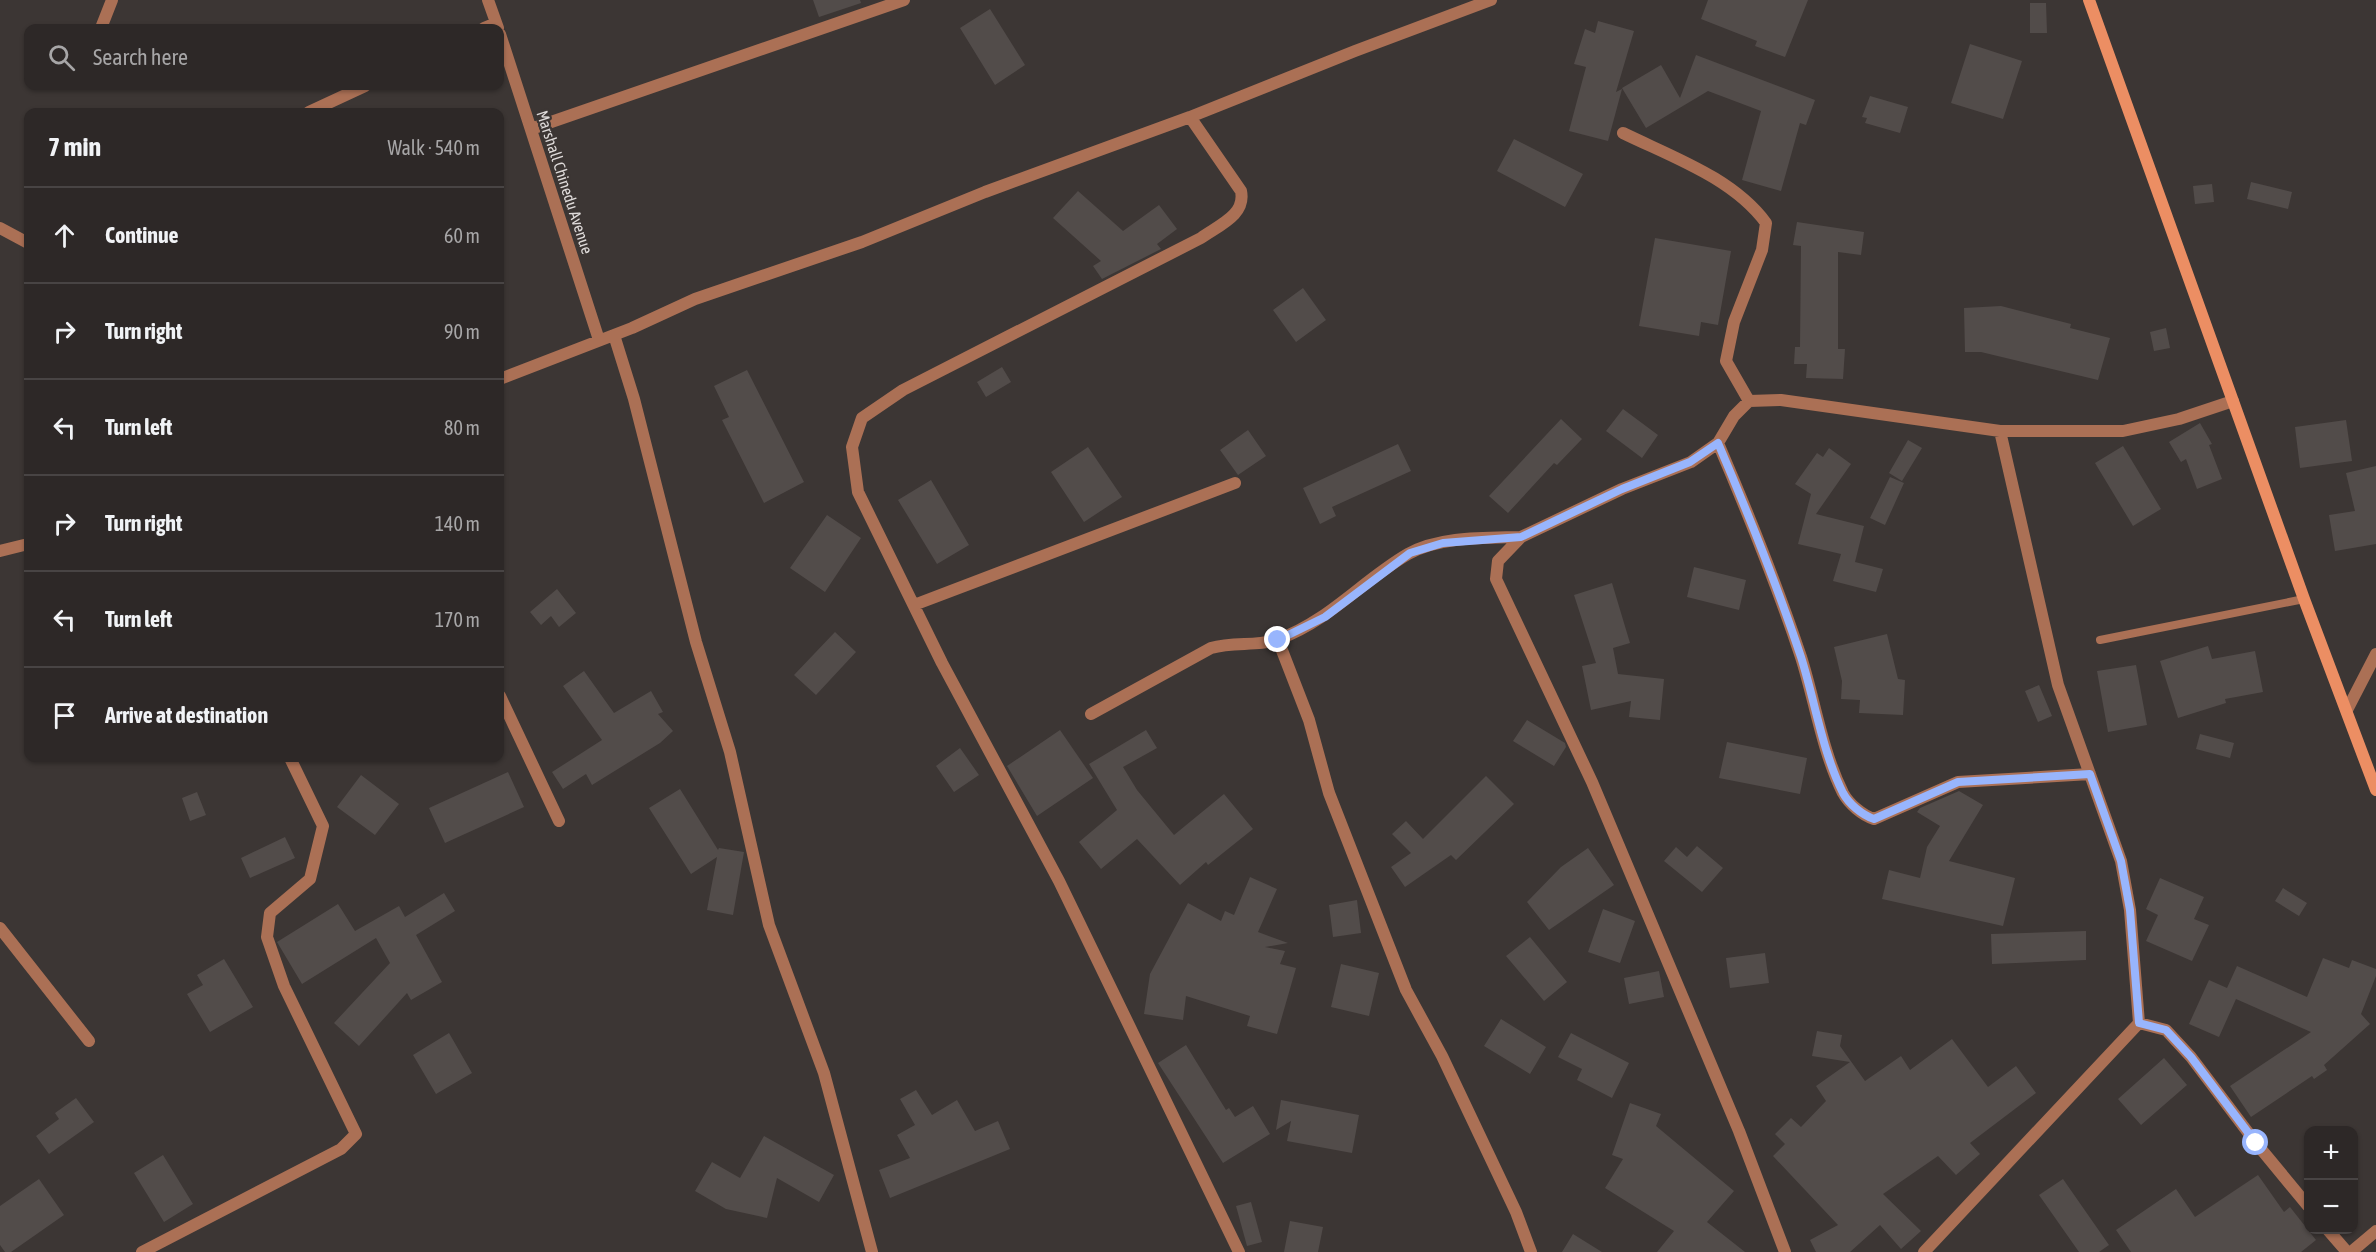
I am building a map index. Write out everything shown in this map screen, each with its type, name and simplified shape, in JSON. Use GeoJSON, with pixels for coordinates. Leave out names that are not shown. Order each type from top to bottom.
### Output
{"type":"FeatureCollection","features":[{"type":"Feature","properties":{"kind":"main road"},"geometry":{"type":"LineString","coordinates":[[2089,0],[2304,599],[2376,790]]}},
{"type":"Feature","properties":{"kind":"street"},"geometry":{"type":"LineString","coordinates":[[103,24],[112,0]]}},
{"type":"Feature","properties":{"kind":"street","name":"Marshall Chinedu Avenue"},"geometry":{"type":"LineString","coordinates":[[488,0],[496,24]]}},
{"type":"Feature","properties":{"kind":"street"},"geometry":{"type":"LineString","coordinates":[[531,129],[904,0]]}},
{"type":"Feature","properties":{"kind":"street"},"geometry":{"type":"LineString","coordinates":[[504,377],[695,299],[862,242],[985,192],[1190,117],[1491,0]]}},
{"type":"Feature","properties":{"kind":"street","name":"Marshall Chinedu Avenue"},"geometry":{"type":"LineString","coordinates":[[504,47],[599,340]]}},
{"type":"Feature","properties":{"kind":"street"},"geometry":{"type":"LineString","coordinates":[[318,108],[356,90]]}},
{"type":"Feature","properties":{"kind":"street"},"geometry":{"type":"LineString","coordinates":[[1190,117],[1241,191],[1243,201],[1240,210],[1201,238],[903,390],[862,418],[852,447],[858,492],[914,605],[1059,882],[1239,1252]]}},
{"type":"Feature","properties":{"kind":"street"},"geometry":{"type":"LineString","coordinates":[[1623,134],[1709,175],[1755,208],[1766,223],[1762,250],[1734,322],[1726,361],[1749,401]]}},
{"type":"Feature","properties":{"kind":"street"},"geometry":{"type":"LineString","coordinates":[[0,228],[24,241]]}},
{"type":"Feature","properties":{"kind":"street"},"geometry":{"type":"LineString","coordinates":[[614,334],[634,399],[696,642],[730,752],[768,925],[824,1073],[872,1252]]}},
{"type":"Feature","properties":{"kind":"street"},"geometry":{"type":"LineString","coordinates":[[1785,1252],[1739,1131],[1592,782],[1496,579],[1498,561],[1521,537],[1622,489],[1690,462],[1718,443],[1734,416],[1749,401],[1781,400],[2000,431],[2123,431],[2179,419],[2233,401]]}},
{"type":"Feature","properties":{"kind":"street"},"geometry":{"type":"LineString","coordinates":[[1924,1252],[2139,1023],[2130,910],[2121,861],[2058,685],[2000,431]]}},
{"type":"Feature","properties":{"kind":"street"},"geometry":{"type":"LineString","coordinates":[[1718,443],[1747,510],[1797,647],[1829,756],[1844,795],[1863,815],[1874,819],[1958,782],[2090,774]]}},
{"type":"Feature","properties":{"kind":"street"},"geometry":{"type":"LineString","coordinates":[[914,605],[1235,483]]}},
{"type":"Feature","properties":{"kind":"street"},"geometry":{"type":"LineString","coordinates":[[1091,714],[1211,648],[1229,643],[1259,643],[1278,640],[1325,617],[1410,553],[1443,543],[1521,537]]}},
{"type":"Feature","properties":{"kind":"street"},"geometry":{"type":"LineString","coordinates":[[0,551],[24,544]]}},
{"type":"Feature","properties":{"kind":"street"},"geometry":{"type":"LineString","coordinates":[[1278,640],[1309,720],[1329,793],[1406,990],[1443,1056],[1516,1212],[1531,1252]]}},
{"type":"Feature","properties":{"kind":"street"},"geometry":{"type":"LineString","coordinates":[[2347,710],[2376,654]]}},
{"type":"Feature","properties":{"kind":"street"},"geometry":{"type":"LineString","coordinates":[[504,705],[559,822]]}},
{"type":"Feature","properties":{"kind":"street"},"geometry":{"type":"LineString","coordinates":[[142,1252],[341,1149],[356,1134],[284,986],[267,937],[270,913],[310,879],[323,826],[292,762]]}},
{"type":"Feature","properties":{"kind":"street"},"geometry":{"type":"LineString","coordinates":[[0,928],[89,1041]]}},
{"type":"Feature","properties":{"kind":"street"},"geometry":{"type":"LineString","coordinates":[[2139,1023],[2166,1030],[2191,1057],[2256,1143],[2304,1201]]}},
{"type":"Feature","properties":{"kind":"street"},"geometry":{"type":"LineString","coordinates":[[2332,1234],[2349,1252],[2376,1231]]}},
{"type":"Feature","properties":{"kind":"lane"},"geometry":{"type":"LineString","coordinates":[[2100,640],[2304,599]]}},
{"type":"Feature","properties":{"kind":"building"},"geometry":{"type":"Polygon","coordinates":[[[813,0],[860,0],[861,3],[819,17],[813,0]]]}},
{"type":"Feature","properties":{"kind":"building"},"geometry":{"type":"Polygon","coordinates":[[[1708,0],[1808,0],[1785,57],[1755,46],[1757,41],[1701,19],[1708,0]]]}},
{"type":"Feature","properties":{"kind":"building"},"geometry":{"type":"Polygon","coordinates":[[[2030,3],[2046,3],[2047,33],[2030,33],[2030,3]]]}},
{"type":"Feature","properties":{"kind":"building"},"geometry":{"type":"Polygon","coordinates":[[[990,9],[1025,65],[995,85],[960,28],[990,9]]]}},
{"type":"Feature","properties":{"kind":"building"},"geometry":{"type":"Polygon","coordinates":[[[1598,21],[1634,31],[1616,92],[1622,89],[1608,141],[1569,131],[1586,67],[1574,64],[1585,29],[1595,33],[1598,21]]]}},
{"type":"Feature","properties":{"kind":"building"},"geometry":{"type":"Polygon","coordinates":[[[1970,44],[2022,61],[2003,119],[1951,103],[1970,44]]]}},
{"type":"Feature","properties":{"kind":"building"},"geometry":{"type":"Polygon","coordinates":[[[1696,55],[1815,100],[1806,125],[1800,123],[1781,191],[1742,180],[1761,111],[1708,91],[1646,128],[1622,88],[1661,65],[1680,98],[1696,55]]]}},
{"type":"Feature","properties":{"kind":"building"},"geometry":{"type":"Polygon","coordinates":[[[1870,96],[1908,107],[1900,133],[1865,123],[1867,118],[1862,117],[1870,96]]]}},
{"type":"Feature","properties":{"kind":"building"},"geometry":{"type":"Polygon","coordinates":[[[1514,139],[1583,174],[1565,207],[1497,171],[1514,139]]]}},
{"type":"Feature","properties":{"kind":"building"},"geometry":{"type":"Polygon","coordinates":[[[2251,182],[2292,192],[2288,209],[2247,199],[2251,182]]]}},
{"type":"Feature","properties":{"kind":"building"},"geometry":{"type":"Polygon","coordinates":[[[2212,184],[2214,202],[2195,204],[2193,186],[2212,184]]]}},
{"type":"Feature","properties":{"kind":"building"},"geometry":{"type":"Polygon","coordinates":[[[1078,191],[1123,231],[1159,205],[1177,229],[1157,244],[1161,249],[1102,279],[1093,266],[1101,261],[1053,218],[1078,191]]]}},
{"type":"Feature","properties":{"kind":"building"},"geometry":{"type":"Polygon","coordinates":[[[1797,222],[1864,232],[1861,255],[1838,252],[1838,349],[1845,349],[1843,379],[1806,378],[1807,364],[1794,364],[1795,347],[1800,347],[1801,246],[1793,245],[1797,222]]]}},
{"type":"Feature","properties":{"kind":"building"},"geometry":{"type":"Polygon","coordinates":[[[1655,238],[1731,251],[1718,325],[1701,322],[1699,336],[1639,326],[1655,238]]]}},
{"type":"Feature","properties":{"kind":"building"},"geometry":{"type":"Polygon","coordinates":[[[1303,288],[1326,320],[1296,342],[1273,310],[1303,288]]]}},
{"type":"Feature","properties":{"kind":"building"},"geometry":{"type":"Polygon","coordinates":[[[2001,306],[2071,324],[2070,328],[2110,338],[2098,380],[1981,352],[1965,352],[1964,308],[2001,306]]]}},
{"type":"Feature","properties":{"kind":"building"},"geometry":{"type":"Polygon","coordinates":[[[2166,328],[2170,348],[2154,351],[2150,332],[2166,328]]]}},
{"type":"Feature","properties":{"kind":"building"},"geometry":{"type":"Polygon","coordinates":[[[1002,367],[1011,382],[986,397],[977,382],[1002,367]]]}},
{"type":"Feature","properties":{"kind":"building"},"geometry":{"type":"Polygon","coordinates":[[[747,370],[804,482],[764,503],[722,420],[729,417],[714,386],[747,370]]]}},
{"type":"Feature","properties":{"kind":"building"},"geometry":{"type":"Polygon","coordinates":[[[1623,409],[1658,435],[1642,458],[1606,431],[1623,409]]]}},
{"type":"Feature","properties":{"kind":"building"},"geometry":{"type":"Polygon","coordinates":[[[1561,419],[1582,439],[1557,465],[1554,463],[1508,513],[1489,496],[1561,419]]]}},
{"type":"Feature","properties":{"kind":"building"},"geometry":{"type":"Polygon","coordinates":[[[2346,420],[2352,461],[2300,468],[2295,427],[2346,420]]]}},
{"type":"Feature","properties":{"kind":"building"},"geometry":{"type":"Polygon","coordinates":[[[2200,423],[2212,444],[2209,445],[2222,479],[2197,489],[2186,459],[2181,462],[2169,442],[2200,423]]]}},
{"type":"Feature","properties":{"kind":"building"},"geometry":{"type":"Polygon","coordinates":[[[1248,430],[1266,456],[1238,475],[1220,450],[1248,430]]]}},
{"type":"Feature","properties":{"kind":"building"},"geometry":{"type":"Polygon","coordinates":[[[1908,440],[1922,448],[1902,481],[1889,473],[1908,440]]]}},
{"type":"Feature","properties":{"kind":"building"},"geometry":{"type":"Polygon","coordinates":[[[1398,444],[1411,471],[1332,507],[1336,516],[1320,524],[1303,488],[1398,444]]]}},
{"type":"Feature","properties":{"kind":"building"},"geometry":{"type":"Polygon","coordinates":[[[2123,446],[2161,509],[2133,526],[2095,463],[2123,446]]]}},
{"type":"Feature","properties":{"kind":"building"},"geometry":{"type":"Polygon","coordinates":[[[1088,447],[1122,497],[1084,522],[1051,472],[1088,447]]]}},
{"type":"Feature","properties":{"kind":"building"},"geometry":{"type":"Polygon","coordinates":[[[1829,448],[1851,464],[1816,514],[1864,526],[1855,562],[1883,569],[1876,592],[1833,581],[1841,554],[1798,544],[1811,494],[1795,484],[1817,453],[1823,457],[1829,448]]]}},
{"type":"Feature","properties":{"kind":"building"},"geometry":{"type":"Polygon","coordinates":[[[2376,466],[2376,544],[2335,551],[2329,515],[2355,511],[2346,473],[2376,466]]]}},
{"type":"Feature","properties":{"kind":"building"},"geometry":{"type":"Polygon","coordinates":[[[1890,477],[1904,483],[1885,525],[1870,518],[1890,477]]]}},
{"type":"Feature","properties":{"kind":"building"},"geometry":{"type":"Polygon","coordinates":[[[931,480],[969,545],[937,564],[898,500],[931,480]]]}},
{"type":"Feature","properties":{"kind":"building"},"geometry":{"type":"Polygon","coordinates":[[[827,515],[861,538],[825,592],[790,568],[827,515]]]}},
{"type":"Feature","properties":{"kind":"building"},"geometry":{"type":"Polygon","coordinates":[[[1694,567],[1746,580],[1739,610],[1687,597],[1694,567]]]}},
{"type":"Feature","properties":{"kind":"building"},"geometry":{"type":"Polygon","coordinates":[[[1612,583],[1630,643],[1613,648],[1618,674],[1664,679],[1660,720],[1629,717],[1631,701],[1591,710],[1582,666],[1596,663],[1574,595],[1612,583]]]}},
{"type":"Feature","properties":{"kind":"building"},"geometry":{"type":"Polygon","coordinates":[[[557,589],[576,613],[559,627],[551,616],[541,625],[530,612],[557,589]]]}},
{"type":"Feature","properties":{"kind":"building"},"geometry":{"type":"Polygon","coordinates":[[[835,632],[856,652],[816,695],[794,675],[835,632]]]}},
{"type":"Feature","properties":{"kind":"building"},"geometry":{"type":"Polygon","coordinates":[[[1887,634],[1898,679],[1905,680],[1903,715],[1859,713],[1860,700],[1841,699],[1842,681],[1834,647],[1887,634]]]}},
{"type":"Feature","properties":{"kind":"building"},"geometry":{"type":"Polygon","coordinates":[[[2208,646],[2212,659],[2255,651],[2263,692],[2225,699],[2226,703],[2178,718],[2160,661],[2208,646]]]}},
{"type":"Feature","properties":{"kind":"building"},"geometry":{"type":"Polygon","coordinates":[[[2136,665],[2147,725],[2108,732],[2097,671],[2136,665]]]}},
{"type":"Feature","properties":{"kind":"building"},"geometry":{"type":"Polygon","coordinates":[[[584,671],[614,713],[651,691],[663,712],[658,714],[673,731],[660,743],[592,785],[586,774],[563,789],[552,772],[602,740],[563,686],[584,671]]]}},
{"type":"Feature","properties":{"kind":"building"},"geometry":{"type":"Polygon","coordinates":[[[2039,685],[2052,716],[2038,722],[2025,691],[2039,685]]]}},
{"type":"Feature","properties":{"kind":"building"},"geometry":{"type":"Polygon","coordinates":[[[1527,720],[1565,743],[1566,747],[1554,766],[1513,741],[1527,720]]]}},
{"type":"Feature","properties":{"kind":"building"},"geometry":{"type":"Polygon","coordinates":[[[1060,730],[1093,778],[1037,816],[1007,766],[1060,730]]]}},
{"type":"Feature","properties":{"kind":"building"},"geometry":{"type":"Polygon","coordinates":[[[1146,730],[1157,748],[1123,767],[1137,790],[1174,835],[1224,794],[1253,829],[1208,865],[1206,862],[1180,885],[1137,839],[1101,869],[1079,842],[1117,810],[1089,764],[1146,730]]]}},
{"type":"Feature","properties":{"kind":"building"},"geometry":{"type":"Polygon","coordinates":[[[2200,734],[2234,743],[2230,758],[2196,749],[2200,734]]]}},
{"type":"Feature","properties":{"kind":"building"},"geometry":{"type":"Polygon","coordinates":[[[1727,742],[1807,758],[1800,794],[1719,778],[1727,742]]]}},
{"type":"Feature","properties":{"kind":"building"},"geometry":{"type":"Polygon","coordinates":[[[960,748],[979,775],[954,792],[936,766],[960,748]]]}},
{"type":"Feature","properties":{"kind":"building"},"geometry":{"type":"Polygon","coordinates":[[[508,772],[524,807],[445,843],[429,808],[508,772]]]}},
{"type":"Feature","properties":{"kind":"building"},"geometry":{"type":"Polygon","coordinates":[[[361,775],[399,804],[375,835],[337,807],[361,775]]]}},
{"type":"Feature","properties":{"kind":"building"},"geometry":{"type":"Polygon","coordinates":[[[1486,776],[1514,804],[1456,860],[1451,855],[1405,887],[1391,867],[1411,853],[1392,834],[1406,821],[1423,839],[1486,776]]]}},
{"type":"Feature","properties":{"kind":"building"},"geometry":{"type":"Polygon","coordinates":[[[680,789],[718,850],[719,848],[744,852],[733,915],[707,910],[717,857],[691,874],[649,808],[680,789]]]}},
{"type":"Feature","properties":{"kind":"building"},"geometry":{"type":"Polygon","coordinates":[[[1959,791],[1983,805],[1949,861],[2015,878],[2003,926],[1882,899],[1889,870],[1920,878],[1927,847],[1940,826],[1917,812],[1920,808],[1959,791]]]}},
{"type":"Feature","properties":{"kind":"building"},"geometry":{"type":"Polygon","coordinates":[[[197,792],[206,815],[190,821],[182,798],[197,792]]]}},
{"type":"Feature","properties":{"kind":"building"},"geometry":{"type":"Polygon","coordinates":[[[285,837],[295,858],[250,878],[241,858],[285,837]]]}},
{"type":"Feature","properties":{"kind":"building"},"geometry":{"type":"Polygon","coordinates":[[[1697,846],[1723,868],[1702,892],[1664,861],[1676,847],[1687,857],[1697,846]]]}},
{"type":"Feature","properties":{"kind":"building"},"geometry":{"type":"Polygon","coordinates":[[[1588,848],[1614,885],[1549,930],[1527,902],[1561,867],[1588,848]]]}},
{"type":"Feature","properties":{"kind":"building"},"geometry":{"type":"Polygon","coordinates":[[[1250,877],[1277,889],[1258,932],[1288,943],[1265,947],[1285,951],[1280,964],[1296,968],[1277,1034],[1247,1026],[1250,1016],[1186,996],[1183,1020],[1144,1014],[1150,974],[1188,903],[1221,921],[1225,911],[1234,915],[1250,877]]]}},
{"type":"Feature","properties":{"kind":"building"},"geometry":{"type":"Polygon","coordinates":[[[2160,878],[2204,897],[2194,919],[2209,925],[2192,961],[2146,941],[2158,915],[2146,909],[2160,878]]]}},
{"type":"Feature","properties":{"kind":"building"},"geometry":{"type":"Polygon","coordinates":[[[2283,888],[2307,903],[2299,916],[2275,901],[2283,888]]]}},
{"type":"Feature","properties":{"kind":"building"},"geometry":{"type":"Polygon","coordinates":[[[444,893],[455,911],[416,935],[442,982],[411,1000],[407,993],[359,1046],[334,1023],[390,963],[376,938],[302,984],[277,942],[338,904],[355,931],[399,906],[405,917],[444,893]]]}},
{"type":"Feature","properties":{"kind":"building"},"geometry":{"type":"Polygon","coordinates":[[[1357,900],[1361,933],[1333,937],[1329,905],[1357,900]]]}},
{"type":"Feature","properties":{"kind":"building"},"geometry":{"type":"Polygon","coordinates":[[[1603,909],[1635,921],[1620,963],[1588,952],[1603,909]]]}},
{"type":"Feature","properties":{"kind":"building"},"geometry":{"type":"Polygon","coordinates":[[[2086,931],[2086,960],[1992,964],[1991,934],[2086,931]]]}},
{"type":"Feature","properties":{"kind":"building"},"geometry":{"type":"Polygon","coordinates":[[[1530,937],[1567,982],[1544,1001],[1506,956],[1530,937]]]}},
{"type":"Feature","properties":{"kind":"building"},"geometry":{"type":"Polygon","coordinates":[[[1765,953],[1769,983],[1730,988],[1726,958],[1765,953]]]}},
{"type":"Feature","properties":{"kind":"building"},"geometry":{"type":"Polygon","coordinates":[[[2323,958],[2349,968],[2352,960],[2376,969],[2376,976],[2361,1014],[2370,1024],[2324,1065],[2327,1070],[2314,1079],[2312,1076],[2251,1117],[2230,1086],[2311,1032],[2236,999],[2219,1037],[2189,1024],[2209,980],[2227,988],[2237,966],[2307,997],[2323,958]]]}},
{"type":"Feature","properties":{"kind":"building"},"geometry":{"type":"Polygon","coordinates":[[[224,959],[253,1007],[210,1032],[187,994],[203,985],[197,975],[224,959]]]}},
{"type":"Feature","properties":{"kind":"building"},"geometry":{"type":"Polygon","coordinates":[[[1341,964],[1379,973],[1369,1016],[1331,1007],[1341,964]]]}},
{"type":"Feature","properties":{"kind":"building"},"geometry":{"type":"Polygon","coordinates":[[[1659,971],[1664,997],[1629,1004],[1624,978],[1659,971]]]}},
{"type":"Feature","properties":{"kind":"building"},"geometry":{"type":"Polygon","coordinates":[[[1501,1019],[1546,1047],[1530,1074],[1484,1046],[1501,1019]]]}},
{"type":"Feature","properties":{"kind":"building"},"geometry":{"type":"Polygon","coordinates":[[[1817,1031],[1842,1035],[1840,1046],[1865,1081],[1901,1056],[1910,1070],[1952,1039],[1988,1087],[2016,1066],[2036,1093],[1970,1143],[1980,1154],[1956,1175],[1938,1156],[1883,1194],[1921,1231],[1901,1249],[1880,1225],[1850,1252],[1816,1252],[1810,1240],[1838,1225],[1773,1156],[1785,1144],[1775,1134],[1791,1118],[1801,1127],[1826,1101],[1816,1086],[1850,1062],[1812,1056],[1817,1031]]]}},
{"type":"Feature","properties":{"kind":"building"},"geometry":{"type":"Polygon","coordinates":[[[449,1033],[472,1073],[436,1094],[413,1055],[449,1033]]]}},
{"type":"Feature","properties":{"kind":"building"},"geometry":{"type":"Polygon","coordinates":[[[1571,1033],[1629,1063],[1612,1098],[1577,1080],[1582,1069],[1558,1057],[1571,1033]]]}},
{"type":"Feature","properties":{"kind":"building"},"geometry":{"type":"Polygon","coordinates":[[[1186,1045],[1226,1110],[1229,1108],[1235,1117],[1253,1106],[1270,1134],[1223,1163],[1158,1063],[1186,1045]]]}},
{"type":"Feature","properties":{"kind":"building"},"geometry":{"type":"Polygon","coordinates":[[[2164,1058],[2187,1085],[2141,1125],[2118,1099],[2164,1058]]]}},
{"type":"Feature","properties":{"kind":"building"},"geometry":{"type":"Polygon","coordinates":[[[916,1090],[932,1115],[957,1100],[975,1131],[998,1121],[1010,1149],[890,1198],[879,1170],[910,1158],[897,1135],[915,1125],[900,1099],[916,1090]]]}},
{"type":"Feature","properties":{"kind":"building"},"geometry":{"type":"Polygon","coordinates":[[[76,1098],[94,1122],[49,1154],[36,1136],[59,1119],[55,1113],[76,1098]]]}},
{"type":"Feature","properties":{"kind":"building"},"geometry":{"type":"Polygon","coordinates":[[[1281,1100],[1359,1115],[1352,1153],[1287,1141],[1291,1121],[1276,1130],[1281,1100]]]}},
{"type":"Feature","properties":{"kind":"building"},"geometry":{"type":"Polygon","coordinates":[[[1630,1103],[1661,1114],[1656,1126],[1734,1191],[1707,1222],[1745,1252],[1657,1252],[1674,1231],[1605,1188],[1623,1159],[1612,1155],[1630,1103]]]}},
{"type":"Feature","properties":{"kind":"building"},"geometry":{"type":"Polygon","coordinates":[[[764,1136],[834,1175],[819,1202],[777,1178],[767,1218],[726,1209],[695,1191],[712,1162],[740,1178],[764,1136]]]}},
{"type":"Feature","properties":{"kind":"building"},"geometry":{"type":"Polygon","coordinates":[[[163,1155],[193,1204],[164,1222],[134,1173],[163,1155]]]}},
{"type":"Feature","properties":{"kind":"building"},"geometry":{"type":"Polygon","coordinates":[[[2258,1175],[2284,1212],[2290,1207],[2304,1225],[2304,1234],[2311,1234],[2316,1240],[2301,1252],[2131,1252],[2116,1230],[2176,1189],[2195,1217],[2258,1175]]]}},
{"type":"Feature","properties":{"kind":"building"},"geometry":{"type":"Polygon","coordinates":[[[39,1179],[64,1215],[11,1252],[5,1252],[0,1245],[0,1206],[39,1179]]]}},
{"type":"Feature","properties":{"kind":"building"},"geometry":{"type":"Polygon","coordinates":[[[2063,1179],[2109,1245],[2099,1252],[2079,1252],[2039,1195],[2063,1179]]]}},
{"type":"Feature","properties":{"kind":"building"},"geometry":{"type":"Polygon","coordinates":[[[1251,1202],[1262,1242],[1247,1246],[1236,1206],[1251,1202]]]}},
{"type":"Feature","properties":{"kind":"building"},"geometry":{"type":"Polygon","coordinates":[[[1290,1221],[1323,1227],[1318,1252],[1284,1252],[1290,1221]]]}},
{"type":"Feature","properties":{"kind":"building"},"geometry":{"type":"Polygon","coordinates":[[[1573,1234],[1602,1252],[1562,1252],[1573,1234]]]}},
{"type":"Feature","properties":{"kind":"route"},"geometry":{"type":"LineString","coordinates":[[1278,640],[1325,617],[1410,553],[1443,543],[1521,537],[1622,489],[1690,462],[1718,443],[1747,510],[1800,657],[1829,756],[1844,795],[1863,815],[1874,819],[1958,782],[2090,774],[2121,861],[2130,910],[2139,1023],[2166,1030],[2191,1057],[2256,1143]]}}]}
